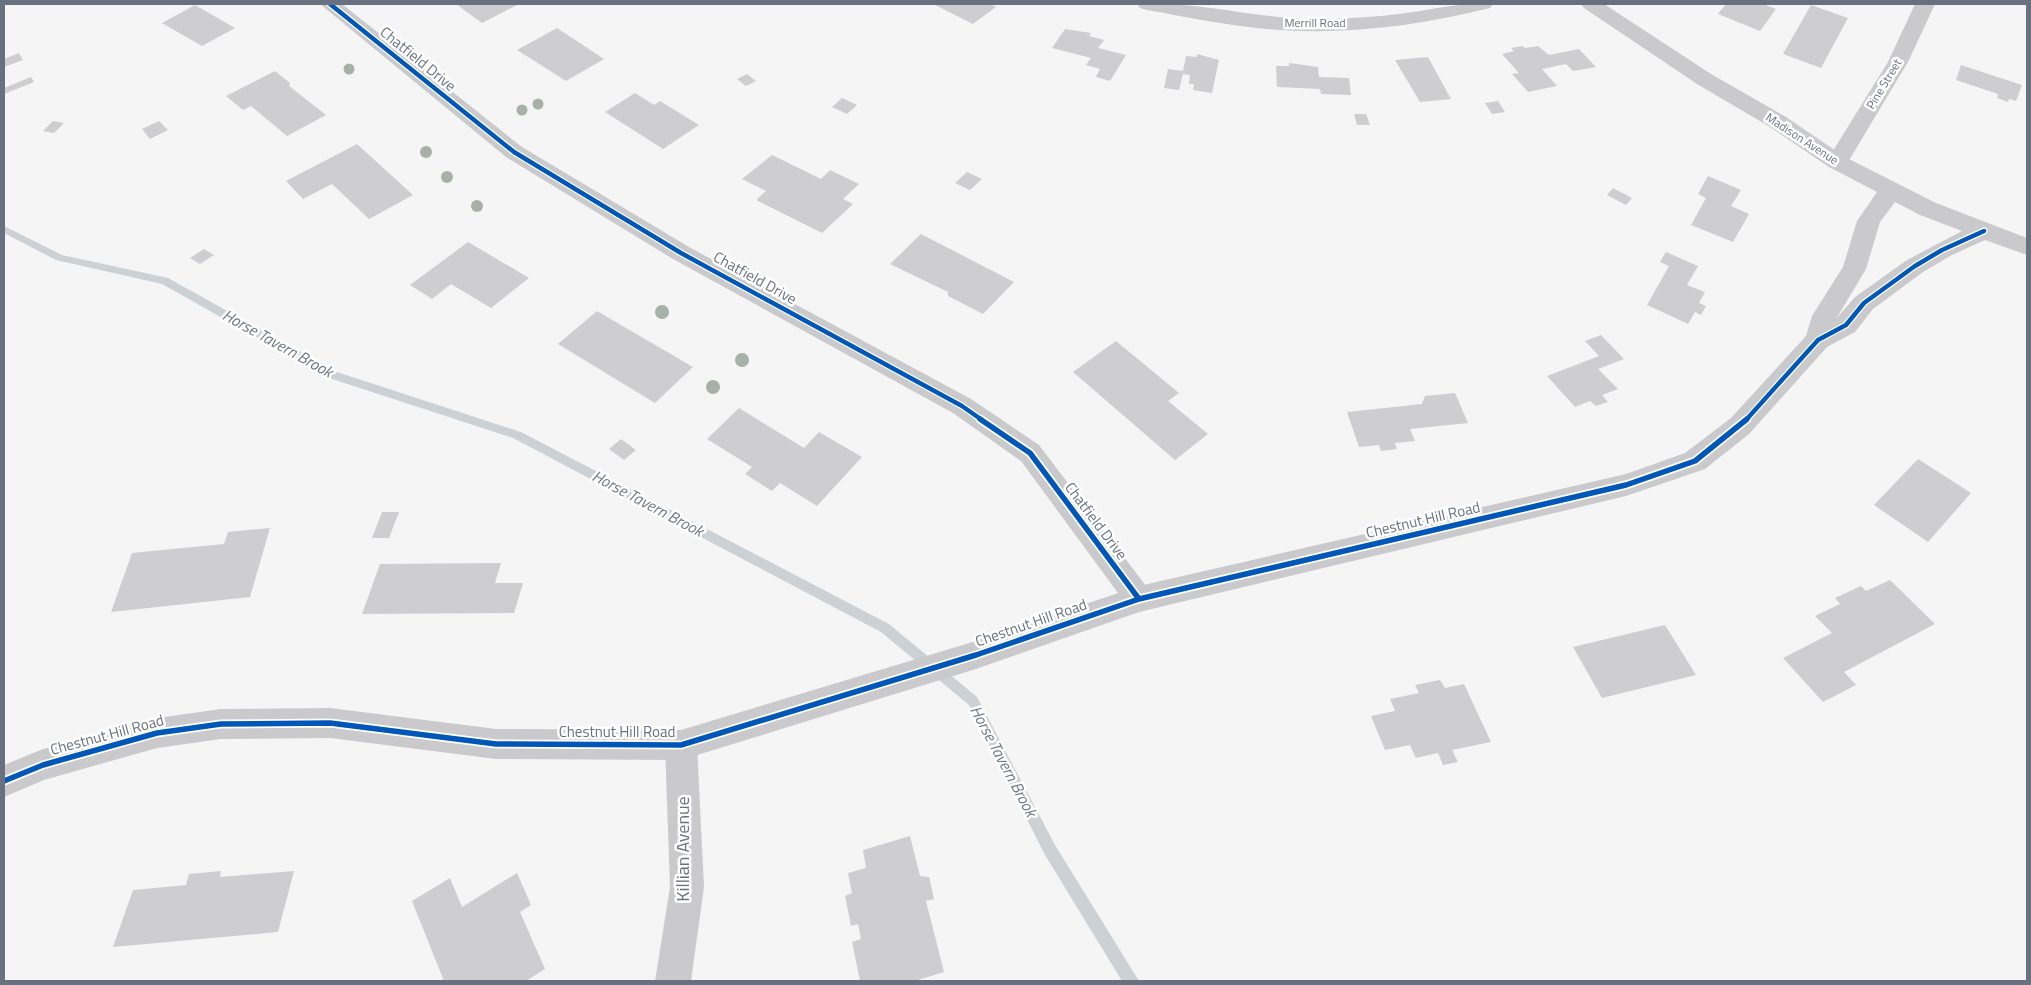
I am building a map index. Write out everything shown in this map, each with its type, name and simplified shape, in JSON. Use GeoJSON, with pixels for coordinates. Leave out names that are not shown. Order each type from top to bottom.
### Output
{"type":"FeatureCollection","features":[{"type":"Feature","properties":{"kind":"street","name":"Chatfield Drive"},"geometry":{"type":"LineString","coordinates":[[330,4],[514,152],[681,252],[962,406],[1030,453],[1139,599]]}},
{"type":"Feature","properties":{"kind":"street","name":"Merrill Road"},"geometry":{"type":"LineString","coordinates":[[1146,4],[1187,12],[1279,24],[1341,24],[1400,18],[1483,4]]}},
{"type":"Feature","properties":{"kind":"street","name":"Madison Avenue"},"geometry":{"type":"LineString","coordinates":[[1591,4],[1704,79],[1778,122],[1837,162],[1928,209],[2027,247]]}},
{"type":"Feature","properties":{"kind":"street","name":"Pine Street"},"geometry":{"type":"LineString","coordinates":[[1837,162],[1898,62],[1925,4]]}},
{"type":"Feature","properties":{"kind":"street","name":"Chestnut Hill Road"},"geometry":{"type":"LineString","coordinates":[[1818,340],[1824,316],[1854,269],[1863,245],[1869,220],[1890,190]]}},
{"type":"Feature","properties":{"kind":"street","name":"Chestnut Hill Road"},"geometry":{"type":"LineString","coordinates":[[4,781],[43,766],[157,732],[221,724],[330,723],[496,744],[681,745],[976,655],[1139,599],[1626,485],[1695,461],[1740,426],[1818,340],[1846,325],[1864,303],[1915,266],[1942,250],[1984,231]]}},
{"type":"Feature","properties":{"kind":"street","name":"Killian Avenue"},"geometry":{"type":"LineString","coordinates":[[673,981],[687,887],[681,745]]}},
{"type":"Feature","properties":{"kind":"building"},"geometry":{"type":"Polygon","coordinates":[[[456,4],[515,4],[517,5],[482,23],[456,4]]]}},
{"type":"Feature","properties":{"kind":"building"},"geometry":{"type":"Polygon","coordinates":[[[933,4],[990,4],[996,7],[973,24],[933,4]]]}},
{"type":"Feature","properties":{"kind":"building"},"geometry":{"type":"Polygon","coordinates":[[[1726,4],[1763,4],[1776,9],[1760,31],[1718,14],[1726,4]]]}},
{"type":"Feature","properties":{"kind":"building"},"geometry":{"type":"Polygon","coordinates":[[[195,5],[235,28],[202,46],[162,23],[195,5]]]}},
{"type":"Feature","properties":{"kind":"building"},"geometry":{"type":"Polygon","coordinates":[[[1811,5],[1848,18],[1821,68],[1783,54],[1811,5]]]}},
{"type":"Feature","properties":{"kind":"building"},"geometry":{"type":"Polygon","coordinates":[[[557,28],[604,59],[566,81],[517,50],[557,28]]]}},
{"type":"Feature","properties":{"kind":"building"},"geometry":{"type":"Polygon","coordinates":[[[1065,29],[1091,33],[1089,36],[1104,40],[1098,48],[1126,55],[1110,81],[1096,77],[1100,69],[1086,65],[1091,58],[1052,48],[1065,29]]]}},
{"type":"Feature","properties":{"kind":"building"},"geometry":{"type":"Polygon","coordinates":[[[1522,46],[1525,48],[1538,46],[1549,55],[1579,49],[1596,67],[1573,71],[1566,64],[1542,69],[1557,86],[1528,92],[1512,74],[1519,73],[1502,54],[1514,51],[1511,48],[1522,46]]]}},
{"type":"Feature","properties":{"kind":"building"},"geometry":{"type":"Polygon","coordinates":[[[19,53],[23,60],[4,67],[4,59],[19,53]]]}},
{"type":"Feature","properties":{"kind":"building"},"geometry":{"type":"Polygon","coordinates":[[[1197,54],[1219,60],[1212,93],[1193,90],[1194,84],[1189,84],[1190,75],[1183,74],[1179,90],[1164,88],[1168,69],[1183,71],[1186,56],[1197,57],[1197,54]]]}},
{"type":"Feature","properties":{"kind":"building"},"geometry":{"type":"Polygon","coordinates":[[[1428,57],[1451,99],[1420,102],[1395,60],[1428,57]]]}},
{"type":"Feature","properties":{"kind":"building"},"geometry":{"type":"Polygon","coordinates":[[[1289,63],[1318,67],[1319,77],[1349,78],[1351,95],[1321,94],[1320,89],[1277,87],[1276,66],[1289,66],[1289,63]]]}},
{"type":"Feature","properties":{"kind":"building"},"geometry":{"type":"Polygon","coordinates":[[[1961,65],[2022,85],[2016,101],[2009,99],[2008,102],[1997,98],[1998,94],[1956,80],[1961,65]]]}},
{"type":"Feature","properties":{"kind":"building"},"geometry":{"type":"Polygon","coordinates":[[[275,71],[290,83],[289,86],[326,115],[287,136],[251,106],[243,110],[226,96],[275,71]]]}},
{"type":"Feature","properties":{"kind":"building"},"geometry":{"type":"Polygon","coordinates":[[[747,74],[756,81],[746,86],[737,79],[747,74]]]}},
{"type":"Feature","properties":{"kind":"building"},"geometry":{"type":"Polygon","coordinates":[[[31,77],[34,82],[4,94],[4,88],[31,77]]]}},
{"type":"Feature","properties":{"kind":"building"},"geometry":{"type":"Polygon","coordinates":[[[635,93],[654,105],[660,101],[699,125],[663,149],[605,112],[635,93]]]}},
{"type":"Feature","properties":{"kind":"building"},"geometry":{"type":"Polygon","coordinates":[[[842,98],[857,105],[847,114],[832,107],[842,98]]]}},
{"type":"Feature","properties":{"kind":"building"},"geometry":{"type":"Polygon","coordinates":[[[1498,101],[1505,112],[1492,114],[1485,103],[1498,101]]]}},
{"type":"Feature","properties":{"kind":"building"},"geometry":{"type":"Polygon","coordinates":[[[1354,114],[1366,114],[1370,125],[1357,125],[1354,114]]]}},
{"type":"Feature","properties":{"kind":"building"},"geometry":{"type":"Polygon","coordinates":[[[53,121],[64,123],[54,133],[43,131],[53,121]]]}},
{"type":"Feature","properties":{"kind":"building"},"geometry":{"type":"Polygon","coordinates":[[[159,121],[168,130],[150,139],[142,129],[159,121]]]}},
{"type":"Feature","properties":{"kind":"building"},"geometry":{"type":"Polygon","coordinates":[[[357,144],[413,195],[369,219],[332,184],[303,199],[286,181],[357,144]]]}},
{"type":"Feature","properties":{"kind":"building"},"geometry":{"type":"Polygon","coordinates":[[[772,155],[821,179],[830,170],[859,184],[843,199],[853,204],[822,233],[756,200],[766,191],[742,179],[772,155]]]}},
{"type":"Feature","properties":{"kind":"building"},"geometry":{"type":"Polygon","coordinates":[[[967,172],[982,179],[970,190],[955,183],[967,172]]]}},
{"type":"Feature","properties":{"kind":"building"},"geometry":{"type":"Polygon","coordinates":[[[1708,176],[1741,190],[1731,206],[1749,214],[1733,242],[1691,225],[1706,198],[1698,194],[1708,176]]]}},
{"type":"Feature","properties":{"kind":"building"},"geometry":{"type":"Polygon","coordinates":[[[1613,188],[1632,198],[1626,205],[1607,195],[1613,188]]]}},
{"type":"Feature","properties":{"kind":"building"},"geometry":{"type":"Polygon","coordinates":[[[921,234],[1014,282],[983,314],[948,296],[948,292],[890,264],[921,234]]]}},
{"type":"Feature","properties":{"kind":"building"},"geometry":{"type":"Polygon","coordinates":[[[468,242],[529,278],[491,308],[451,284],[432,299],[410,285],[468,242]]]}},
{"type":"Feature","properties":{"kind":"building"},"geometry":{"type":"Polygon","coordinates":[[[204,249],[214,255],[200,264],[190,258],[204,249]]]}},
{"type":"Feature","properties":{"kind":"building"},"geometry":{"type":"Polygon","coordinates":[[[1666,252],[1698,266],[1687,285],[1705,292],[1699,303],[1706,306],[1701,315],[1695,312],[1688,324],[1647,305],[1669,266],[1660,262],[1666,252]]]}},
{"type":"Feature","properties":{"kind":"building"},"geometry":{"type":"Polygon","coordinates":[[[597,311],[693,367],[655,403],[558,344],[597,311]]]}},
{"type":"Feature","properties":{"kind":"building"},"geometry":{"type":"Polygon","coordinates":[[[1601,335],[1624,359],[1598,369],[1618,389],[1602,395],[1608,402],[1596,406],[1590,401],[1575,407],[1547,376],[1599,356],[1585,341],[1601,335]]]}},
{"type":"Feature","properties":{"kind":"building"},"geometry":{"type":"Polygon","coordinates":[[[1116,341],[1179,393],[1168,401],[1208,434],[1175,460],[1073,372],[1116,341]]]}},
{"type":"Feature","properties":{"kind":"building"},"geometry":{"type":"Polygon","coordinates":[[[1455,393],[1468,423],[1410,429],[1415,441],[1395,443],[1397,449],[1381,451],[1379,445],[1359,447],[1347,412],[1422,404],[1425,396],[1455,393]]]}},
{"type":"Feature","properties":{"kind":"building"},"geometry":{"type":"Polygon","coordinates":[[[739,408],[804,448],[819,432],[862,457],[817,506],[780,483],[772,491],[745,474],[752,467],[707,439],[739,408]]]}},
{"type":"Feature","properties":{"kind":"building"},"geometry":{"type":"Polygon","coordinates":[[[621,439],[636,450],[624,460],[609,449],[621,439]]]}},
{"type":"Feature","properties":{"kind":"building"},"geometry":{"type":"Polygon","coordinates":[[[1918,459],[1971,493],[1928,542],[1874,505],[1918,459]]]}},
{"type":"Feature","properties":{"kind":"building"},"geometry":{"type":"Polygon","coordinates":[[[382,512],[399,512],[389,538],[372,538],[382,512]]]}},
{"type":"Feature","properties":{"kind":"building"},"geometry":{"type":"Polygon","coordinates":[[[270,528],[250,597],[111,612],[132,553],[224,544],[228,532],[270,528]]]}},
{"type":"Feature","properties":{"kind":"building"},"geometry":{"type":"Polygon","coordinates":[[[501,563],[495,583],[523,583],[514,613],[362,614],[380,564],[501,563]]]}},
{"type":"Feature","properties":{"kind":"building"},"geometry":{"type":"Polygon","coordinates":[[[1890,580],[1935,624],[1844,672],[1856,685],[1823,702],[1783,658],[1832,633],[1815,616],[1840,604],[1835,598],[1861,586],[1866,591],[1890,580]]]}},
{"type":"Feature","properties":{"kind":"building"},"geometry":{"type":"Polygon","coordinates":[[[1665,625],[1696,675],[1602,698],[1573,647],[1665,625]]]}},
{"type":"Feature","properties":{"kind":"building"},"geometry":{"type":"Polygon","coordinates":[[[1440,680],[1445,688],[1464,684],[1491,742],[1452,750],[1458,762],[1443,765],[1438,753],[1416,758],[1410,745],[1385,750],[1371,716],[1395,711],[1390,699],[1419,693],[1415,685],[1440,680]]]}},
{"type":"Feature","properties":{"kind":"building"},"geometry":{"type":"Polygon","coordinates":[[[910,836],[920,876],[929,877],[934,899],[926,901],[944,972],[915,981],[860,981],[852,942],[861,939],[858,924],[851,926],[845,896],[852,893],[848,873],[866,868],[863,850],[910,836]]]}},
{"type":"Feature","properties":{"kind":"building"},"geometry":{"type":"Polygon","coordinates":[[[221,871],[220,877],[294,871],[278,932],[113,947],[133,890],[186,885],[189,874],[221,871]]]}},
{"type":"Feature","properties":{"kind":"building"},"geometry":{"type":"Polygon","coordinates":[[[517,873],[531,905],[520,912],[545,969],[526,981],[444,981],[412,901],[450,878],[462,907],[517,873]]]}},
{"type":"Feature","properties":{"kind":"waterway","name":"Horse Tavern Brook"},"geometry":{"type":"LineString","coordinates":[[4,229],[59,258],[165,281],[333,375],[517,435],[885,628],[973,701],[1050,850],[1132,981]]}},
{"type":"Feature","properties":{"kind":"cycle path"},"geometry":{"type":"LineString","coordinates":[[330,4],[514,152],[681,253],[962,406],[1030,453],[1139,599]]}},
{"type":"Feature","properties":{"kind":"cycle path"},"geometry":{"type":"LineString","coordinates":[[4,781],[43,765],[157,733],[221,724],[330,723],[496,744],[681,745],[976,655],[1139,599],[1626,485],[1695,461],[1740,426],[1818,340],[1846,325],[1864,303],[1915,266],[1942,250],[1984,231]]}}]}
